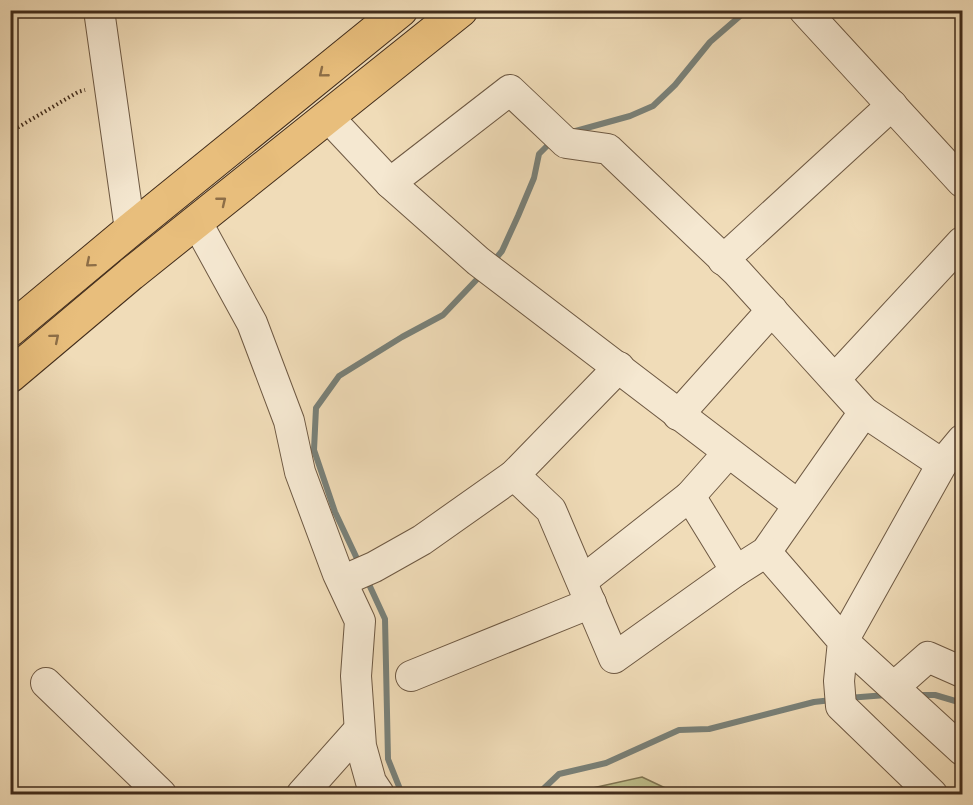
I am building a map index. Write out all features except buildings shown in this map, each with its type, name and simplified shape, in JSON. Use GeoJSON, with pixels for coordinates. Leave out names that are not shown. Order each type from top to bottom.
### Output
{"type":"FeatureCollection","features":[{"type":"Feature","properties":{"kind":"main road"},"geometry":{"type":"LineString","coordinates":[[10,376],[196,221],[461,10]]}},
{"type":"Feature","properties":{"kind":"main road"},"geometry":{"type":"LineString","coordinates":[[394,16],[393,36],[411,50]]}},
{"type":"Feature","properties":{"kind":"main road"},"geometry":{"type":"LineString","coordinates":[[10,330],[394,16]]}},
{"type":"Feature","properties":{"kind":"main road"},"geometry":{"type":"LineString","coordinates":[[352,49],[367,57],[374,72],[374,80]]}},
{"type":"Feature","properties":{"kind":"street"},"geometry":{"type":"LineString","coordinates":[[99,10],[130,230]]}},
{"type":"Feature","properties":{"kind":"street"},"geometry":{"type":"LineString","coordinates":[[804,10],[961,177]]}},
{"type":"Feature","properties":{"kind":"street"},"geometry":{"type":"LineString","coordinates":[[390,183],[510,90],[558,135],[608,149],[772,310],[864,412],[942,464]]}},
{"type":"Feature","properties":{"kind":"street"},"geometry":{"type":"LineString","coordinates":[[723,260],[892,105]]}},
{"type":"Feature","properties":{"kind":"street"},"geometry":{"type":"LineString","coordinates":[[328,117],[390,183],[487,268],[798,505]]}},
{"type":"Feature","properties":{"kind":"street"},"geometry":{"type":"LineString","coordinates":[[196,221],[252,323],[289,421],[300,472],[355,575],[360,621],[356,676],[360,746],[371,782],[379,795]]}},
{"type":"Feature","properties":{"kind":"street"},"geometry":{"type":"LineString","coordinates":[[835,379],[963,242]]}},
{"type":"Feature","properties":{"kind":"street"},"geometry":{"type":"LineString","coordinates":[[678,415],[772,310]]}},
{"type":"Feature","properties":{"kind":"street"},"geometry":{"type":"LineString","coordinates":[[355,575],[422,540],[514,475],[619,367]]}},
{"type":"Feature","properties":{"kind":"street"},"geometry":{"type":"LineString","coordinates":[[514,475],[550,510],[614,658],[766,552],[864,412]]}},
{"type":"Feature","properties":{"kind":"street"},"geometry":{"type":"LineString","coordinates":[[932,795],[840,694],[843,641],[942,464],[963,440]]}},
{"type":"Feature","properties":{"kind":"street"},"geometry":{"type":"LineString","coordinates":[[411,676],[587,592],[690,496],[728,453]]}},
{"type":"Feature","properties":{"kind":"street"},"geometry":{"type":"LineString","coordinates":[[690,496],[736,571]]}},
{"type":"Feature","properties":{"kind":"street"},"geometry":{"type":"LineString","coordinates":[[766,552],[843,641],[963,750]]}},
{"type":"Feature","properties":{"kind":"street"},"geometry":{"type":"LineString","coordinates":[[894,687],[928,657],[963,672]]}},
{"type":"Feature","properties":{"kind":"street"},"geometry":{"type":"LineString","coordinates":[[46,683],[161,795]]}},
{"type":"Feature","properties":{"kind":"street"},"geometry":{"type":"LineString","coordinates":[[302,795],[359,730]]}},
{"type":"Feature","properties":{"kind":"path"},"geometry":{"type":"LineString","coordinates":[[10,132],[78,92],[110,87]]}},
{"type":"Feature","properties":{"kind":"green space"},"geometry":{"type":"Polygon","coordinates":[[[642,777],[678,794],[568,794],[570,793],[642,777]]]}},
{"type":"Feature","properties":{"kind":"waterway"},"geometry":{"type":"LineString","coordinates":[[572,132],[630,116],[653,106],[675,85],[710,42],[747,10]]}},
{"type":"Feature","properties":{"kind":"waterway"},"geometry":{"type":"LineString","coordinates":[[493,262],[502,251],[518,216],[534,178],[539,154],[552,141]]}},
{"type":"Feature","properties":{"kind":"waterway"},"geometry":{"type":"LineString","coordinates":[[360,565],[335,512],[314,450],[316,408],[339,376],[443,315],[482,274]]}},
{"type":"Feature","properties":{"kind":"waterway"},"geometry":{"type":"LineString","coordinates":[[367,580],[385,619],[388,759],[402,794]]}},
{"type":"Feature","properties":{"kind":"waterway"},"geometry":{"type":"LineString","coordinates":[[848,698],[886,695]]}},
{"type":"Feature","properties":{"kind":"waterway"},"geometry":{"type":"LineString","coordinates":[[917,695],[935,695],[962,703]]}},
{"type":"Feature","properties":{"kind":"waterway"},"geometry":{"type":"LineString","coordinates":[[538,794],[559,774],[606,763],[679,730],[709,729],[814,702],[832,700]]}}]}
